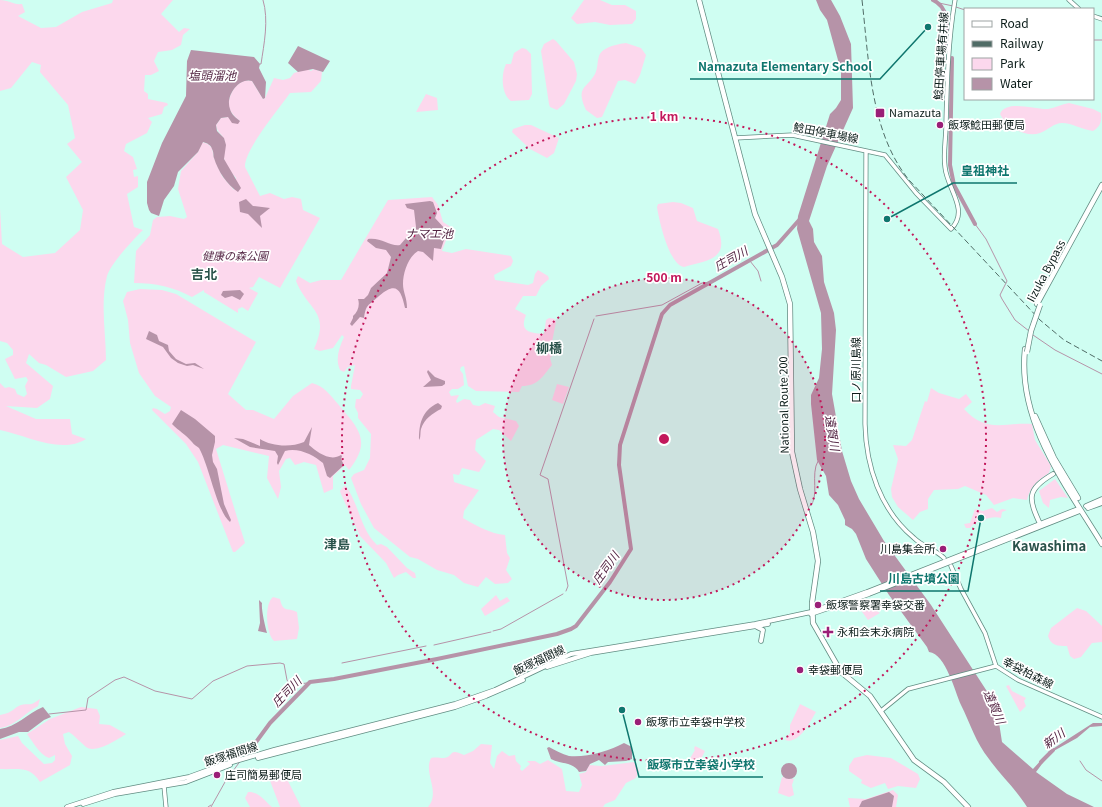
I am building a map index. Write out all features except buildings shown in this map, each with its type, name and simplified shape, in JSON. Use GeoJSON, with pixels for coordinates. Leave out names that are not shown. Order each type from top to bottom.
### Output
{"type":"FeatureCollection","features":[{"type":"Feature","properties":{"kind":"highway","name":"National Route 200"},"geometry":{"type":"LineString","coordinates":[[699,0],[755,214],[782,277],[790,304],[792,452],[800,489],[814,532],[818,553],[818,572],[812,613],[815,630],[841,672],[870,696],[914,760],[944,782],[968,807]]}},
{"type":"Feature","properties":{"kind":"highway","name":"Iizuka Bypass"},"geometry":{"type":"LineString","coordinates":[[1078,234],[1102,185]]}},
{"type":"Feature","properties":{"kind":"highway"},"geometry":{"type":"LineString","coordinates":[[1102,192],[1057,269],[1039,304],[1026,351],[1024,374],[1026,394],[1034,424],[1046,450],[1102,544]]}},
{"type":"Feature","properties":{"kind":"highway"},"geometry":{"type":"LineString","coordinates":[[1026,351],[1027,384],[1031,404],[1038,424],[1054,458],[1102,538]]}},
{"type":"Feature","properties":{"kind":"main road","name":"鯰田停車場有井線"},"geometry":{"type":"LineString","coordinates":[[865,150],[888,157],[907,182],[950,230],[954,226],[959,209],[948,181],[945,163],[947,85],[955,0]]}},
{"type":"Feature","properties":{"kind":"main road"},"geometry":{"type":"LineString","coordinates":[[1069,0],[1078,8]]}},
{"type":"Feature","properties":{"kind":"main road","name":"鯰田停車場線"},"geometry":{"type":"LineString","coordinates":[[735,138],[793,135],[865,150]]}},
{"type":"Feature","properties":{"kind":"main road","name":"口ノ原川島線"},"geometry":{"type":"LineString","coordinates":[[865,150],[865,424],[867,454],[877,488],[897,520],[904,529],[920,543],[935,550],[944,558]]}},
{"type":"Feature","properties":{"kind":"main road"},"geometry":{"type":"LineString","coordinates":[[1041,525],[1032,503],[1032,495],[1038,484],[1053,474],[1054,466],[1046,450]]}},
{"type":"Feature","properties":{"kind":"main road"},"geometry":{"type":"LineString","coordinates":[[1053,474],[1060,476],[1071,492]]}},
{"type":"Feature","properties":{"kind":"main road"},"geometry":{"type":"LineString","coordinates":[[1102,499],[1087,507],[1102,503]]}},
{"type":"Feature","properties":{"kind":"main road","name":"飯塚福間線"},"geometry":{"type":"LineString","coordinates":[[75,807],[116,794],[186,782],[255,758],[466,704],[495,693],[548,666],[577,656],[755,627],[812,613],[868,593],[1079,510]]}},
{"type":"Feature","properties":{"kind":"main road"},"geometry":{"type":"LineString","coordinates":[[951,566],[984,633],[995,666]]}},
{"type":"Feature","properties":{"kind":"main road","name":"飯塚福間線"},"geometry":{"type":"LineString","coordinates":[[67,807],[113,792],[185,779],[229,763],[270,751],[455,704],[495,690],[571,654],[755,624],[812,613]]}},
{"type":"Feature","properties":{"kind":"main road"},"geometry":{"type":"LineString","coordinates":[[755,627],[760,627],[763,630],[761,640]]}},
{"type":"Feature","properties":{"kind":"main road","name":"幸袋柏森線"},"geometry":{"type":"LineString","coordinates":[[881,711],[908,689],[995,666],[1018,680],[1102,716]]}},
{"type":"Feature","properties":{"kind":"main road"},"geometry":{"type":"LineString","coordinates":[[164,786],[166,807]]}},
{"type":"Feature","properties":{"kind":"green space"},"geometry":{"type":"Polygon","coordinates":[[[0,0],[22,4],[25,12],[18,16],[41,28],[56,27],[82,12],[112,3],[113,0],[173,0],[161,14],[179,32],[184,28],[190,29],[183,35],[181,45],[172,50],[158,52],[154,61],[159,71],[151,75],[145,75],[144,91],[148,94],[148,99],[167,103],[168,105],[164,107],[162,114],[148,118],[152,122],[147,133],[126,144],[124,151],[133,157],[137,169],[133,170],[134,177],[138,176],[138,187],[127,194],[134,227],[143,230],[118,258],[107,276],[104,297],[106,360],[93,371],[66,377],[46,365],[39,363],[29,354],[26,363],[53,386],[50,399],[37,408],[6,406],[36,419],[70,419],[72,434],[86,439],[66,445],[55,445],[0,430],[0,383],[5,388],[9,387],[15,389],[17,394],[24,397],[27,394],[25,386],[28,380],[26,377],[15,379],[5,359],[13,355],[13,350],[7,343],[0,341],[0,208],[2,244],[23,257],[55,253],[80,230],[83,210],[66,177],[82,162],[67,144],[75,138],[68,105],[40,72],[41,65],[32,62],[11,88],[0,91],[0,0]]]}},
{"type":"Feature","properties":{"kind":"green space"},"geometry":{"type":"Polygon","coordinates":[[[584,0],[600,0],[612,5],[625,5],[636,11],[636,19],[632,24],[610,25],[595,22],[577,24],[571,18],[584,0]]]}},
{"type":"Feature","properties":{"kind":"green space"},"geometry":{"type":"Polygon","coordinates":[[[553,39],[574,62],[577,74],[576,81],[564,104],[557,110],[550,107],[549,104],[541,51],[544,44],[553,39]]]}},
{"type":"Feature","properties":{"kind":"green space"},"geometry":{"type":"Polygon","coordinates":[[[626,43],[641,48],[646,55],[640,75],[635,84],[625,80],[618,81],[602,117],[597,118],[586,110],[582,96],[583,89],[595,74],[597,70],[598,58],[603,50],[611,46],[626,43]]]}},
{"type":"Feature","properties":{"kind":"green space"},"geometry":{"type":"Polygon","coordinates":[[[522,48],[526,49],[531,54],[532,94],[529,100],[511,101],[505,94],[503,84],[504,68],[506,64],[511,64],[514,53],[522,48]]]}},
{"type":"Feature","properties":{"kind":"green space","name":"健康の森公園"},"geometry":{"type":"Polygon","coordinates":[[[307,69],[311,71],[314,69],[322,72],[321,81],[311,92],[290,93],[256,140],[246,160],[245,167],[260,196],[270,193],[284,199],[292,197],[301,199],[303,210],[320,218],[280,288],[259,277],[253,287],[249,288],[258,293],[248,311],[242,307],[238,309],[238,313],[204,292],[204,290],[192,297],[164,286],[134,283],[136,251],[150,235],[153,220],[157,217],[170,216],[184,219],[187,217],[178,189],[181,171],[198,152],[202,142],[208,144],[212,148],[214,158],[222,176],[234,190],[236,178],[226,164],[224,156],[225,142],[216,125],[221,118],[228,117],[240,121],[229,108],[230,98],[234,88],[238,84],[247,80],[252,81],[263,99],[265,98],[274,78],[283,80],[290,78],[294,73],[307,69]]]}},
{"type":"Feature","properties":{"kind":"green space"},"geometry":{"type":"Polygon","coordinates":[[[426,94],[437,98],[438,110],[416,112],[426,94]]]}},
{"type":"Feature","properties":{"kind":"green space"},"geometry":{"type":"Polygon","coordinates":[[[1069,103],[1093,109],[1101,113],[1101,122],[1099,126],[1093,131],[1070,124],[1059,123],[1040,133],[1029,134],[1023,133],[1012,127],[1000,114],[1008,107],[1022,106],[1048,109],[1069,103]]]}},
{"type":"Feature","properties":{"kind":"green space"},"geometry":{"type":"Polygon","coordinates":[[[525,125],[531,125],[559,138],[554,153],[547,158],[530,149],[512,132],[513,129],[525,125]]]}},
{"type":"Feature","properties":{"kind":"green space"},"geometry":{"type":"Polygon","coordinates":[[[432,197],[438,205],[443,222],[451,227],[442,251],[452,253],[466,249],[511,256],[513,261],[511,266],[494,275],[495,280],[528,285],[533,283],[535,274],[538,270],[548,276],[549,279],[541,286],[536,296],[523,296],[515,309],[526,315],[524,321],[525,328],[534,333],[544,334],[546,320],[549,318],[555,319],[556,322],[552,342],[558,349],[550,358],[552,365],[542,377],[536,383],[522,386],[519,392],[476,391],[468,386],[464,366],[461,367],[460,370],[463,374],[464,385],[458,389],[452,389],[449,392],[451,396],[459,395],[456,401],[457,403],[464,399],[470,400],[473,405],[479,406],[485,403],[495,406],[493,412],[499,417],[516,421],[519,426],[511,441],[499,430],[493,429],[476,440],[475,450],[486,461],[479,472],[462,468],[459,475],[453,474],[454,482],[479,490],[464,511],[463,518],[489,531],[505,535],[507,553],[510,558],[506,570],[512,579],[508,583],[495,584],[486,577],[478,587],[464,583],[454,575],[437,570],[418,559],[410,557],[374,528],[361,504],[351,478],[354,474],[364,470],[370,458],[371,434],[358,418],[358,413],[355,407],[356,399],[360,399],[363,394],[360,390],[351,389],[355,365],[348,367],[344,372],[340,370],[338,358],[339,349],[344,337],[342,335],[333,348],[320,351],[314,349],[319,336],[319,319],[296,281],[298,276],[310,283],[321,280],[341,280],[388,200],[432,197]]]}},
{"type":"Feature","properties":{"kind":"green space"},"geometry":{"type":"Polygon","coordinates":[[[673,202],[681,203],[693,208],[697,221],[718,229],[721,239],[719,253],[708,260],[684,267],[674,259],[669,251],[657,207],[658,204],[673,202]]]}},
{"type":"Feature","properties":{"kind":"green space"},"geometry":{"type":"Polygon","coordinates":[[[140,289],[162,290],[176,294],[256,342],[228,394],[246,410],[253,410],[274,419],[293,396],[312,383],[320,386],[329,394],[352,421],[360,436],[360,451],[356,460],[349,470],[345,465],[333,476],[333,489],[324,493],[316,465],[304,462],[295,465],[290,458],[286,459],[279,471],[281,487],[278,499],[267,478],[269,456],[223,445],[216,449],[245,543],[235,552],[233,552],[198,462],[186,444],[152,410],[153,408],[157,409],[165,414],[170,411],[171,407],[155,396],[139,373],[130,343],[128,320],[123,301],[127,292],[140,289]]]}},
{"type":"Feature","properties":{"kind":"green space"},"geometry":{"type":"Polygon","coordinates":[[[557,384],[569,387],[563,404],[552,400],[557,384]]]}},
{"type":"Feature","properties":{"kind":"green space"},"geometry":{"type":"Polygon","coordinates":[[[931,388],[939,393],[959,399],[966,394],[972,402],[964,409],[980,422],[996,425],[1032,424],[1035,440],[1051,466],[1049,473],[1038,481],[1032,488],[1027,500],[1013,498],[994,505],[986,495],[965,486],[958,489],[934,490],[928,499],[928,509],[920,512],[913,520],[898,507],[892,497],[891,489],[898,459],[893,445],[906,446],[912,440],[931,388]]]}},
{"type":"Feature","properties":{"kind":"green space"},"geometry":{"type":"Polygon","coordinates":[[[1055,479],[1068,498],[1061,497],[1050,500],[1049,508],[1043,503],[1039,491],[1055,479]]]}},
{"type":"Feature","properties":{"kind":"green space"},"geometry":{"type":"Polygon","coordinates":[[[345,485],[354,500],[363,524],[371,539],[377,545],[381,544],[387,547],[407,568],[415,573],[416,578],[413,578],[406,572],[394,578],[386,563],[360,536],[340,491],[345,485]]]}},
{"type":"Feature","properties":{"kind":"green space"},"geometry":{"type":"Polygon","coordinates":[[[992,508],[997,512],[1002,509],[1007,510],[1002,512],[1001,518],[993,517],[984,519],[975,523],[970,528],[966,528],[964,524],[970,523],[975,509],[983,511],[992,508]]]}},
{"type":"Feature","properties":{"kind":"green space"},"geometry":{"type":"Polygon","coordinates":[[[496,595],[500,601],[507,597],[510,601],[485,616],[481,609],[496,595]]]}},
{"type":"Feature","properties":{"kind":"green space"},"geometry":{"type":"Polygon","coordinates":[[[273,597],[280,599],[284,608],[297,612],[299,628],[297,639],[274,641],[271,637],[268,626],[267,612],[270,601],[273,597]]]}},
{"type":"Feature","properties":{"kind":"green space"},"geometry":{"type":"Polygon","coordinates":[[[865,603],[880,613],[868,620],[857,605],[865,603]]]}},
{"type":"Feature","properties":{"kind":"green space"},"geometry":{"type":"Polygon","coordinates":[[[1077,608],[1086,611],[1102,626],[1102,642],[1092,643],[1081,657],[1074,659],[1070,656],[1067,646],[1053,644],[1048,636],[1051,628],[1077,608]]]}},
{"type":"Feature","properties":{"kind":"green space"},"geometry":{"type":"Polygon","coordinates":[[[1009,685],[1012,691],[1026,698],[1024,701],[1026,706],[1020,712],[1006,686],[1009,685]]]}},
{"type":"Feature","properties":{"kind":"green space"},"geometry":{"type":"Polygon","coordinates":[[[40,699],[38,706],[10,725],[0,728],[0,715],[10,712],[18,706],[32,704],[40,699]]]}},
{"type":"Feature","properties":{"kind":"green space"},"geometry":{"type":"Polygon","coordinates":[[[800,704],[816,712],[804,732],[795,739],[790,741],[785,740],[790,733],[790,725],[800,704]]]}},
{"type":"Feature","properties":{"kind":"green space"},"geometry":{"type":"Polygon","coordinates":[[[81,707],[97,709],[100,716],[99,724],[110,725],[126,734],[100,748],[90,749],[69,732],[63,734],[65,744],[72,756],[70,765],[40,782],[32,773],[27,771],[18,769],[0,769],[0,740],[18,736],[22,743],[44,764],[52,763],[55,760],[55,755],[49,758],[42,754],[27,734],[50,719],[81,707]]]}},
{"type":"Feature","properties":{"kind":"green space"},"geometry":{"type":"Polygon","coordinates":[[[481,744],[492,745],[490,763],[494,769],[497,756],[502,751],[509,756],[515,755],[516,761],[521,766],[520,769],[522,771],[530,764],[527,761],[535,761],[540,764],[548,760],[562,769],[566,791],[579,792],[582,785],[579,774],[586,772],[589,765],[602,766],[634,762],[639,770],[636,778],[626,783],[615,800],[605,804],[603,807],[428,807],[432,801],[433,795],[429,770],[431,758],[444,758],[453,752],[464,755],[473,751],[481,744]]]}},
{"type":"Feature","properties":{"kind":"green space"},"geometry":{"type":"Polygon","coordinates":[[[695,746],[705,751],[697,767],[691,763],[692,761],[689,760],[695,750],[695,746]]]}},
{"type":"Feature","properties":{"kind":"green space"},"geometry":{"type":"Polygon","coordinates":[[[867,755],[891,758],[918,774],[920,779],[916,788],[898,786],[888,789],[885,783],[871,788],[861,783],[862,780],[849,771],[849,766],[854,758],[867,755]]]}},
{"type":"Feature","properties":{"kind":"green space"},"geometry":{"type":"Polygon","coordinates":[[[274,772],[279,772],[288,781],[301,807],[280,807],[269,778],[274,772]]]}},
{"type":"Feature","properties":{"kind":"green space"},"geometry":{"type":"Polygon","coordinates":[[[782,777],[794,779],[792,785],[794,795],[789,797],[778,793],[782,777]]]}},
{"type":"Feature","properties":{"kind":"green space"},"geometry":{"type":"Polygon","coordinates":[[[893,790],[898,795],[896,807],[850,807],[848,798],[866,799],[893,790]]]}},
{"type":"Feature","properties":{"kind":"green space"},"geometry":{"type":"Polygon","coordinates":[[[248,792],[255,793],[272,807],[250,807],[245,798],[248,792]]]}},
{"type":"Feature","properties":{"kind":"water","name":"遠賀川"},"geometry":{"type":"Polygon","coordinates":[[[816,0],[831,0],[840,16],[851,44],[853,108],[827,166],[809,221],[813,229],[814,242],[822,256],[824,282],[834,313],[836,330],[832,394],[842,451],[851,481],[859,499],[884,541],[931,605],[990,696],[998,716],[1002,742],[1033,769],[1043,758],[1045,760],[1036,772],[1067,794],[1094,807],[1027,807],[984,753],[961,705],[945,666],[935,654],[929,652],[927,647],[889,595],[866,559],[856,534],[852,529],[845,525],[845,520],[838,505],[829,495],[826,476],[817,460],[811,404],[811,395],[819,378],[822,349],[821,313],[797,229],[798,216],[830,114],[841,100],[841,71],[827,20],[820,10],[816,0]]]}},
{"type":"Feature","properties":{"kind":"water"},"geometry":{"type":"Polygon","coordinates":[[[298,46],[330,61],[323,72],[313,69],[298,72],[288,63],[298,46]]]}},
{"type":"Feature","properties":{"kind":"water","name":"塩頭溜池"},"geometry":{"type":"Polygon","coordinates":[[[191,50],[254,57],[260,64],[259,68],[266,82],[265,98],[263,99],[252,81],[242,82],[231,93],[229,104],[231,113],[240,121],[238,124],[232,123],[228,117],[221,118],[216,125],[217,131],[224,138],[226,145],[224,159],[241,188],[238,192],[230,186],[220,173],[211,146],[203,142],[198,152],[178,172],[174,186],[164,200],[159,216],[151,213],[149,210],[147,203],[147,182],[162,143],[186,96],[187,61],[191,50]]]}},
{"type":"Feature","properties":{"kind":"water"},"geometry":{"type":"Polygon","coordinates":[[[246,199],[253,206],[270,208],[260,216],[262,228],[248,214],[240,212],[239,202],[246,199]]]}},
{"type":"Feature","properties":{"kind":"water","name":"ナマエ池"},"geometry":{"type":"Polygon","coordinates":[[[430,201],[433,202],[437,213],[435,218],[447,231],[441,249],[434,248],[433,261],[423,252],[418,251],[411,257],[405,270],[403,284],[407,308],[405,308],[402,296],[397,289],[390,289],[385,291],[370,304],[366,310],[364,318],[360,317],[352,326],[350,324],[358,308],[358,299],[364,299],[368,295],[371,288],[387,273],[391,257],[386,250],[376,248],[367,241],[368,239],[377,239],[393,245],[400,245],[406,238],[410,238],[416,227],[414,210],[407,208],[405,204],[430,201]]]}},
{"type":"Feature","properties":{"kind":"water"},"geometry":{"type":"Polygon","coordinates":[[[240,290],[244,294],[240,300],[232,296],[225,298],[221,295],[223,291],[240,290]]]}},
{"type":"Feature","properties":{"kind":"water"},"geometry":{"type":"Polygon","coordinates":[[[149,331],[157,335],[159,341],[168,345],[169,351],[176,359],[186,364],[195,363],[204,369],[193,365],[187,366],[178,363],[171,358],[163,347],[146,339],[149,331]]]}},
{"type":"Feature","properties":{"kind":"water"},"geometry":{"type":"Polygon","coordinates":[[[428,370],[435,377],[445,381],[445,384],[442,386],[423,387],[431,380],[427,372],[428,370]]]}},
{"type":"Feature","properties":{"kind":"water"},"geometry":{"type":"Polygon","coordinates":[[[438,403],[442,406],[441,409],[432,414],[424,422],[419,440],[422,419],[432,406],[438,403]]]}},
{"type":"Feature","properties":{"kind":"water"},"geometry":{"type":"Polygon","coordinates":[[[181,410],[195,419],[215,436],[212,455],[213,462],[217,469],[224,504],[231,520],[230,522],[225,517],[221,509],[199,448],[172,424],[181,410]]]}},
{"type":"Feature","properties":{"kind":"water"},"geometry":{"type":"Polygon","coordinates":[[[312,427],[309,445],[328,457],[342,456],[341,459],[344,465],[330,478],[327,476],[323,463],[306,452],[295,450],[285,451],[278,465],[278,456],[275,451],[250,447],[234,438],[243,439],[260,446],[260,439],[275,445],[287,446],[304,442],[312,427]]]}},
{"type":"Feature","properties":{"kind":"water"},"geometry":{"type":"Polygon","coordinates":[[[259,600],[262,603],[267,633],[258,631],[260,623],[259,600]]]}},
{"type":"Feature","properties":{"kind":"water"},"geometry":{"type":"Polygon","coordinates":[[[43,707],[51,717],[44,720],[28,732],[19,732],[0,739],[0,729],[11,726],[43,707]]]}},
{"type":"Feature","properties":{"kind":"water"},"geometry":{"type":"Polygon","coordinates":[[[1093,723],[1102,723],[1102,726],[1090,727],[1077,738],[1050,753],[1048,752],[1093,723]]]}},
{"type":"Feature","properties":{"kind":"water"},"geometry":{"type":"Polygon","coordinates":[[[624,743],[632,747],[632,759],[626,761],[608,762],[605,765],[599,760],[590,764],[586,771],[579,772],[574,766],[551,759],[547,748],[549,747],[569,756],[582,756],[605,751],[624,743]]]}},
{"type":"Feature","properties":{"kind":"water"},"geometry":{"type":"Polygon","coordinates":[[[789,763],[795,765],[797,771],[795,777],[789,779],[783,777],[781,771],[783,765],[789,763]]]}},
{"type":"Feature","properties":{"kind":"water"},"geometry":{"type":"Polygon","coordinates":[[[889,792],[894,796],[892,807],[859,807],[862,801],[889,792]]]}},
{"type":"Feature","properties":{"kind":"waterway"},"geometry":{"type":"LineString","coordinates":[[260,64],[266,24],[263,0]]}},
{"type":"Feature","properties":{"kind":"waterway"},"geometry":{"type":"LineString","coordinates":[[933,0],[939,4],[946,15],[947,50]]}},
{"type":"Feature","properties":{"kind":"waterway"},"geometry":{"type":"LineString","coordinates":[[939,3],[953,6]]}},
{"type":"Feature","properties":{"kind":"waterway"},"geometry":{"type":"LineString","coordinates":[[956,7],[964,10]]}},
{"type":"Feature","properties":{"kind":"waterway"},"geometry":{"type":"LineString","coordinates":[[1094,40],[1102,40]]}},
{"type":"Feature","properties":{"kind":"waterway"},"geometry":{"type":"LineString","coordinates":[[952,58],[950,165],[954,185],[975,224]]}},
{"type":"Feature","properties":{"kind":"waterway","name":"庄司川"},"geometry":{"type":"LineString","coordinates":[[251,749],[270,723],[310,682],[334,679],[437,659],[557,634],[576,626],[610,582],[631,549],[619,465],[620,445],[662,314],[670,305],[777,245],[800,219]]}},
{"type":"Feature","properties":{"kind":"waterway"},"geometry":{"type":"LineString","coordinates":[[975,224],[986,239],[1007,281],[1000,295],[1002,299],[1015,320],[1029,331]]}},
{"type":"Feature","properties":{"kind":"waterway"},"geometry":{"type":"LineString","coordinates":[[750,261],[758,271],[761,281]]}},
{"type":"Feature","properties":{"kind":"waterway"},"geometry":{"type":"LineString","coordinates":[[596,316],[662,305],[702,283],[711,282]]}},
{"type":"Feature","properties":{"kind":"waterway"},"geometry":{"type":"LineString","coordinates":[[566,591],[568,586],[548,479],[540,475],[594,319]]}},
{"type":"Feature","properties":{"kind":"waterway"},"geometry":{"type":"LineString","coordinates":[[1033,335],[1055,350],[1102,374]]}},
{"type":"Feature","properties":{"kind":"waterway"},"geometry":{"type":"LineString","coordinates":[[810,506],[813,502],[815,492],[815,472],[818,461]]}},
{"type":"Feature","properties":{"kind":"waterway"},"geometry":{"type":"LineString","coordinates":[[493,631],[501,629],[563,594]]}},
{"type":"Feature","properties":{"kind":"waterway"},"geometry":{"type":"LineString","coordinates":[[434,645],[491,632]]}},
{"type":"Feature","properties":{"kind":"waterway"},"geometry":{"type":"LineString","coordinates":[[342,663],[426,646]]}},
{"type":"Feature","properties":{"kind":"waterway"},"geometry":{"type":"LineString","coordinates":[[49,714],[86,710],[88,698],[115,680],[124,677],[155,691],[192,699],[213,681],[247,666],[280,663],[284,664],[287,680],[290,685],[307,683]]}},
{"type":"Feature","properties":{"kind":"waterway"},"geometry":{"type":"LineString","coordinates":[[243,758],[251,749]]}},
{"type":"Feature","properties":{"kind":"waterway","name":"新川"},"geometry":{"type":"LineString","coordinates":[[1041,762],[1053,750]]}},
{"type":"Feature","properties":{"kind":"waterway"},"geometry":{"type":"LineString","coordinates":[[211,807],[225,782],[241,760]]}},
{"type":"Feature","properties":{"kind":"waterway"},"geometry":{"type":"LineString","coordinates":[[1080,761],[1086,770],[1102,781]]}},
{"type":"Feature","properties":{"kind":"railway"},"geometry":{"type":"LineString","coordinates":[[862,0],[870,71],[879,118],[886,140],[896,161],[909,180],[1040,320],[1064,340],[1102,361]]}},
{"type":"Feature","properties":{"kind":"place","name":"Namazuta Elementary School"},"geometry":{"type":"Point","coordinates":[928,27]}},
{"type":"Feature","properties":{"kind":"place","name":"Namazuta"},"geometry":{"type":"Point","coordinates":[880,113]}},
{"type":"Feature","properties":{"kind":"place","name":"飯塚鯰田郵便局"},"geometry":{"type":"Point","coordinates":[940,125]}},
{"type":"Feature","properties":{"kind":"place","name":"皇祖神社"},"geometry":{"type":"Point","coordinates":[887,219]}},
{"type":"Feature","properties":{"kind":"place","name":"川島古墳公園"},"geometry":{"type":"Point","coordinates":[981,518]}},
{"type":"Feature","properties":{"kind":"place","name":"川島集会所"},"geometry":{"type":"Point","coordinates":[943,549]}},
{"type":"Feature","properties":{"kind":"place","name":"飯塚警察署幸袋交番"},"geometry":{"type":"Point","coordinates":[818,605]}},
{"type":"Feature","properties":{"kind":"place","name":"永和会末永病院"},"geometry":{"type":"Point","coordinates":[828,632]}},
{"type":"Feature","properties":{"kind":"place","name":"幸袋郵便局"},"geometry":{"type":"Point","coordinates":[800,670]}},
{"type":"Feature","properties":{"kind":"place","name":"飯塚市立幸袋小学校"},"geometry":{"type":"Point","coordinates":[622,710]}},
{"type":"Feature","properties":{"kind":"place","name":"飯塚市立幸袋中学校"},"geometry":{"type":"Point","coordinates":[638,722]}},
{"type":"Feature","properties":{"kind":"place","name":"庄司簡易郵便局"},"geometry":{"type":"Point","coordinates":[217,775]}},
{"type":"Feature","properties":{"kind":"district","name":"吉北"},"geometry":{"type":"Point","coordinates":[204,274]}},
{"type":"Feature","properties":{"kind":"district","name":"柳橋"},"geometry":{"type":"Point","coordinates":[549,348]}},
{"type":"Feature","properties":{"kind":"district","name":"津島"},"geometry":{"type":"Point","coordinates":[337,544]}},
{"type":"Feature","properties":{"kind":"district","name":"Kawashima"},"geometry":{"type":"Point","coordinates":[1049,546]}}]}
